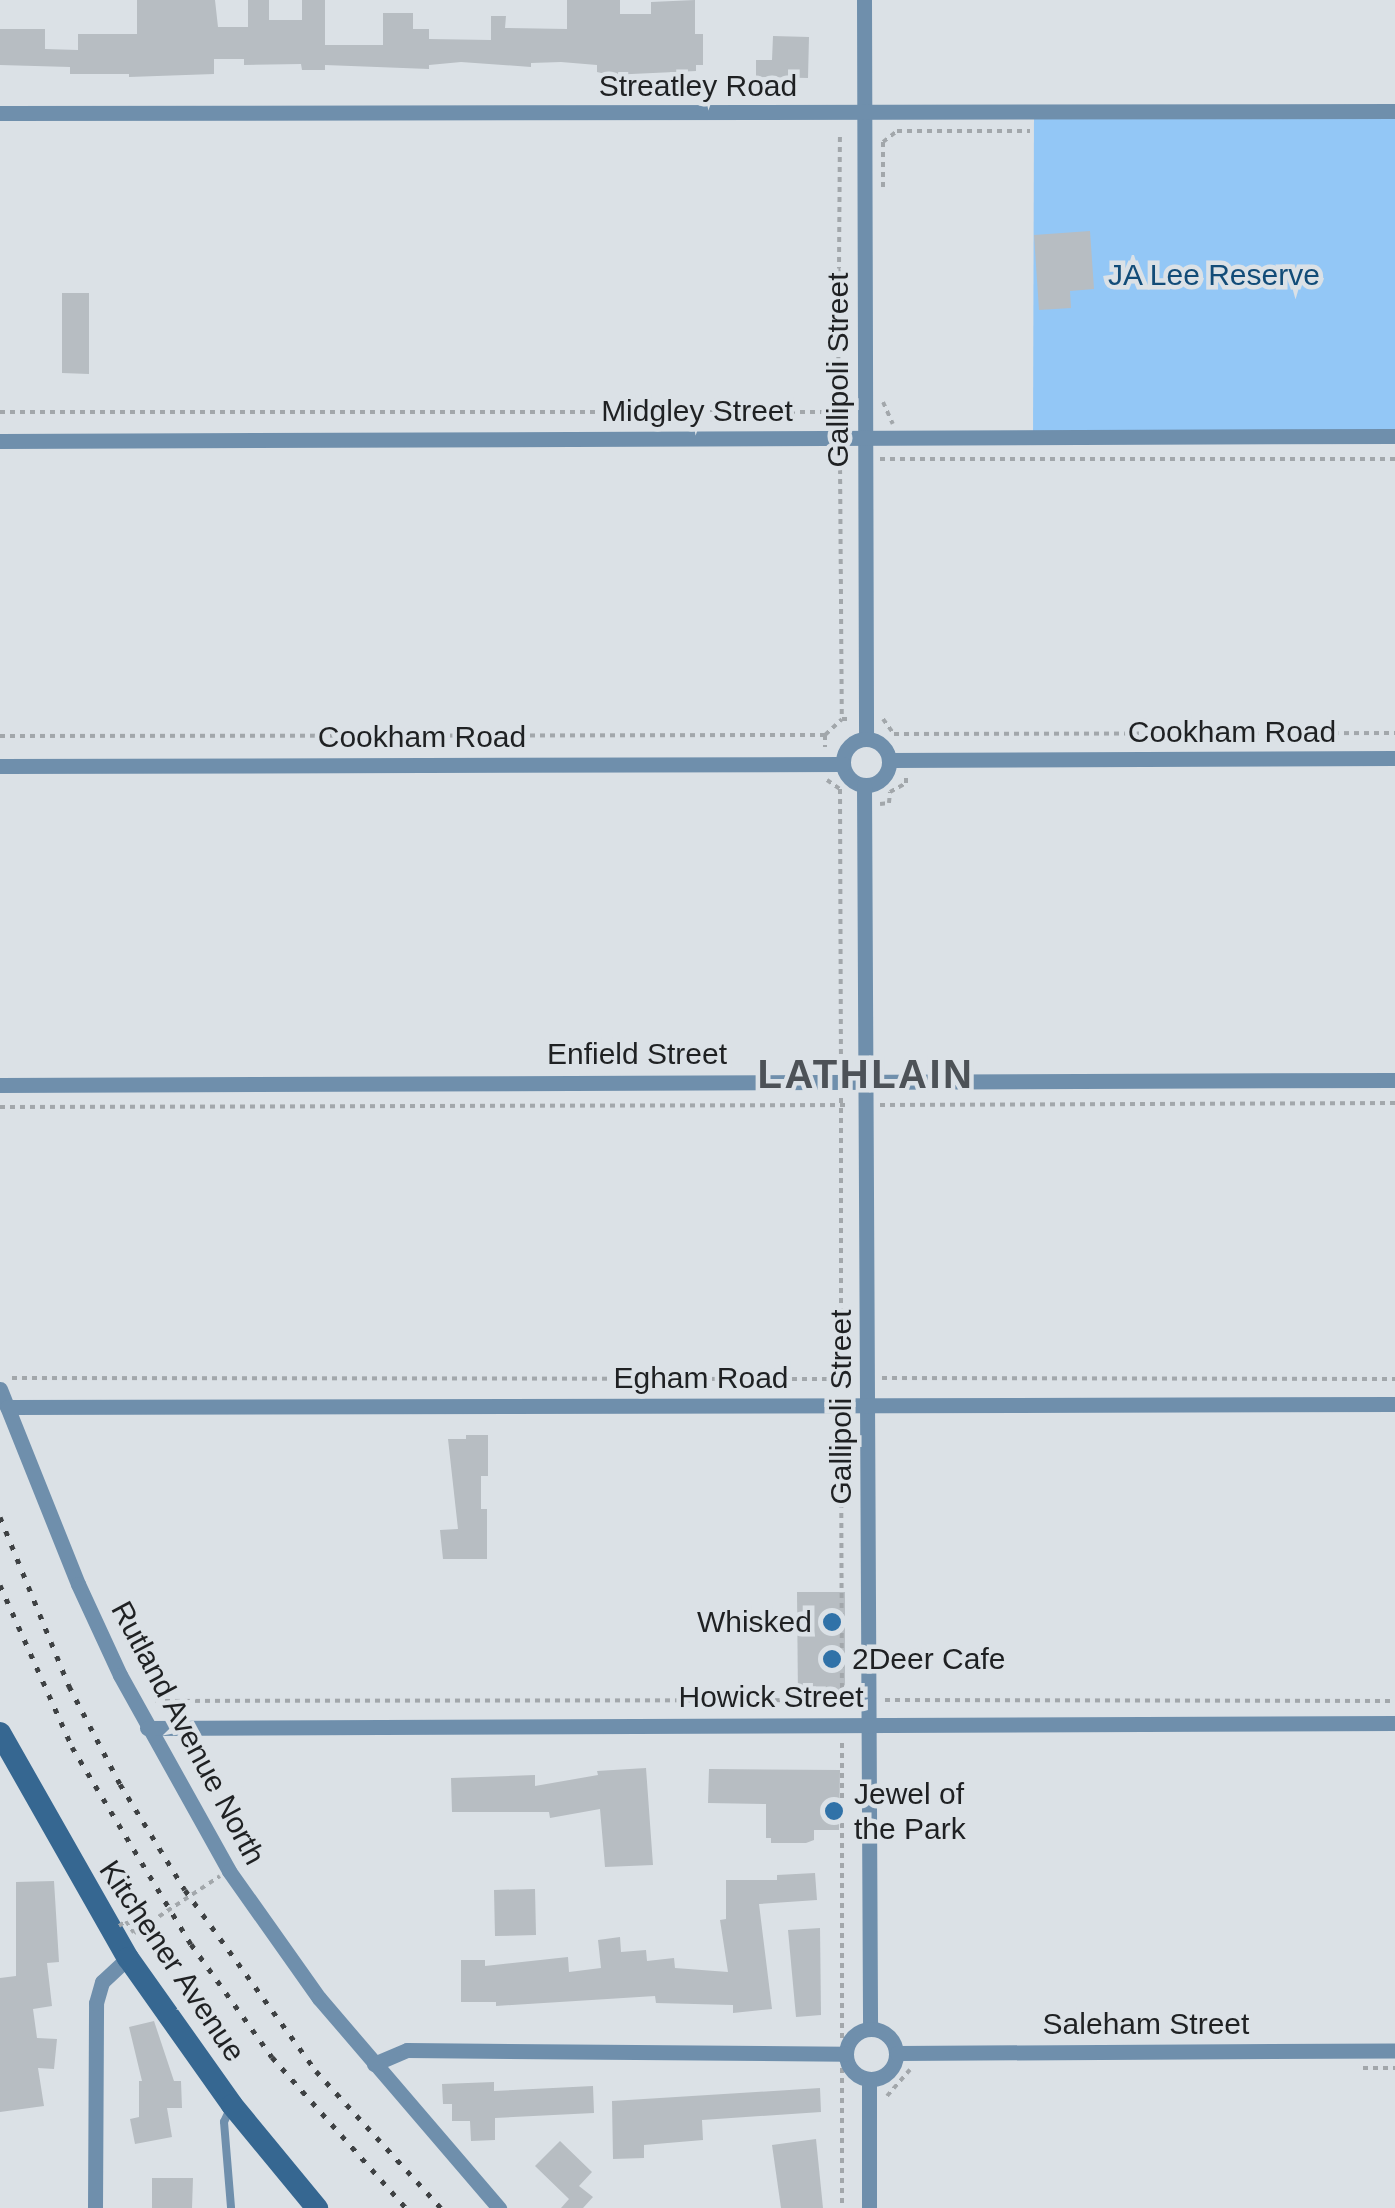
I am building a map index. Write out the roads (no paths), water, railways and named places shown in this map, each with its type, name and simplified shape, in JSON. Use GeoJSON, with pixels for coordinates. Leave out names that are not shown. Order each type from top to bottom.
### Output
{"type":"FeatureCollection","features":[{"type":"Feature","properties":{"kind":"street","name":"Gallipoli Street"},"geometry":{"type":"LineString","coordinates":[[864,0],[866,740]]}},
{"type":"Feature","properties":{"kind":"street","name":"Streatley Road"},"geometry":{"type":"LineString","coordinates":[[0,113],[1395,111]]}},
{"type":"Feature","properties":{"kind":"street","name":"Midgley Street"},"geometry":{"type":"LineString","coordinates":[[0,440],[1395,436]]}},
{"type":"Feature","properties":{"kind":"street"},"geometry":{"type":"LineString","coordinates":[[866,740],[884,748],[889,760],[879,781],[864,785],[852,780],[843,764],[847,750],[866,740]]}},
{"type":"Feature","properties":{"kind":"street","name":"Cookham Road"},"geometry":{"type":"LineString","coordinates":[[889,760],[1395,758]]}},
{"type":"Feature","properties":{"kind":"street","name":"Cookham Road"},"geometry":{"type":"LineString","coordinates":[[0,766],[843,764]]}},
{"type":"Feature","properties":{"kind":"street","name":"Gallipoli Street"},"geometry":{"type":"LineString","coordinates":[[864,785],[870,2029]]}},
{"type":"Feature","properties":{"kind":"street","name":"Enfield Street"},"geometry":{"type":"LineString","coordinates":[[0,1085],[1395,1080]]}},
{"type":"Feature","properties":{"kind":"street","name":"Rutland Avenue North"},"geometry":{"type":"LineString","coordinates":[[4,1384],[7,1407],[78,1584],[147,1728],[239,1886],[319,1998],[499,2208]]}},
{"type":"Feature","properties":{"kind":"street","name":"Egham Road"},"geometry":{"type":"LineString","coordinates":[[7,1407],[1395,1404]]}},
{"type":"Feature","properties":{"kind":"street","name":"Howick Street"},"geometry":{"type":"LineString","coordinates":[[147,1728],[1395,1723]]}},
{"type":"Feature","properties":{"kind":"street","name":"Kitchener Avenue"},"geometry":{"type":"LineString","coordinates":[[0,1733],[128,1958],[232,2104],[317,2208]]}},
{"type":"Feature","properties":{"kind":"street"},"geometry":{"type":"LineString","coordinates":[[95,2208],[96,2002],[102,1982],[128,1958]]}},
{"type":"Feature","properties":{"kind":"street"},"geometry":{"type":"LineString","coordinates":[[870,2029],[888,2035],[905,2053],[889,2072],[869,2080],[852,2072],[844,2054],[852,2036],[870,2029]]}},
{"type":"Feature","properties":{"kind":"street"},"geometry":{"type":"LineString","coordinates":[[374,2064],[407,2050],[844,2054]]}},
{"type":"Feature","properties":{"kind":"street","name":"Saleham Street"},"geometry":{"type":"LineString","coordinates":[[905,2053],[1395,2050]]}},
{"type":"Feature","properties":{"kind":"street"},"geometry":{"type":"LineString","coordinates":[[868,2208],[869,2080]]}},
{"type":"Feature","properties":{"kind":"lane"},"geometry":{"type":"LineString","coordinates":[[231,2208],[224,2122],[232,2104]]}},
{"type":"Feature","properties":{"kind":"railway"},"geometry":{"type":"LineString","coordinates":[[0,1517],[69,1686],[120,1784],[185,1890],[316,2071],[441,2208]]}},
{"type":"Feature","properties":{"kind":"railway"},"geometry":{"type":"LineString","coordinates":[[0,1585],[72,1747],[191,1944],[272,2057],[406,2208]]}},
{"type":"Feature","properties":{"kind":"place","name":"Whisked"},"geometry":{"type":"Point","coordinates":[832,1622]}},
{"type":"Feature","properties":{"kind":"place","name":"2Deer Cafe"},"geometry":{"type":"Point","coordinates":[832,1659]}},
{"type":"Feature","properties":{"kind":"place","name":"Jewel of the Park"},"geometry":{"type":"Point","coordinates":[834,1811]}},
{"type":"Feature","properties":{"kind":"district","name":"LATHLAIN"},"geometry":{"type":"Point","coordinates":[866,1074]}},
{"type":"Feature","properties":{"kind":"park label","name":"JA Lee Reserve"},"geometry":{"type":"Point","coordinates":[1214,275]}}]}
